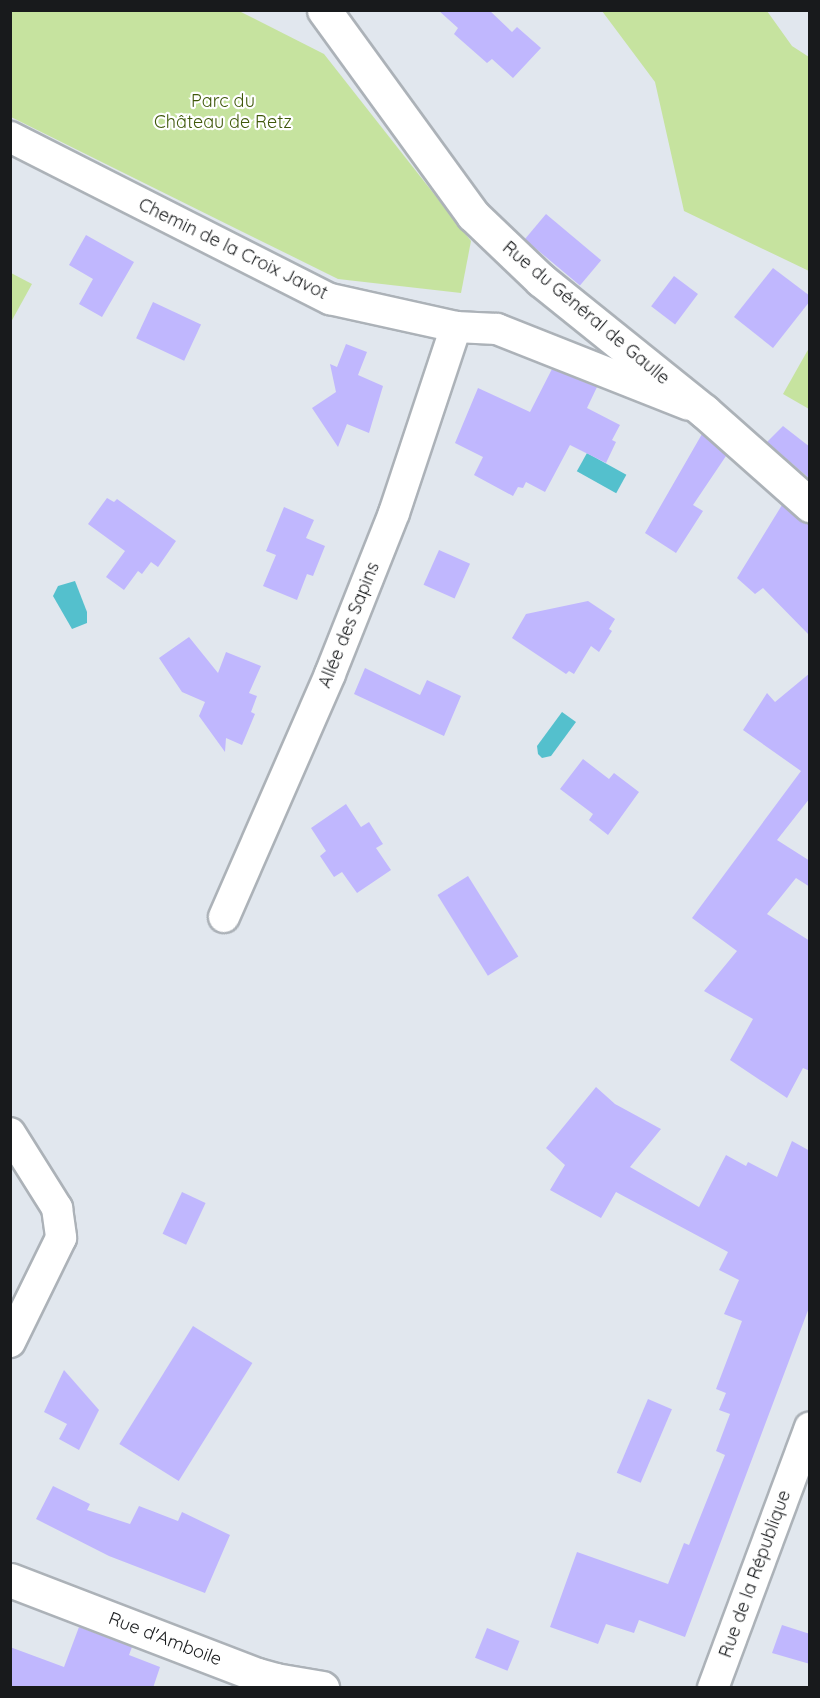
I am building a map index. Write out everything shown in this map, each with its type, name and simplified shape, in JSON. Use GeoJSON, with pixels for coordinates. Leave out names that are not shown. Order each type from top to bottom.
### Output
{"type":"FeatureCollection","features":[{"type":"Feature","properties":{"kind":"street","name":"Rue du Général de Gaulle"},"geometry":{"type":"LineString","coordinates":[[324,10],[473,215],[541,280],[704,411],[810,505]]}},
{"type":"Feature","properties":{"kind":"street","name":"Chemin de la Croix Javot"},"geometry":{"type":"LineString","coordinates":[[10,137],[330,299],[456,327],[497,329],[704,411]]}},
{"type":"Feature","properties":{"kind":"street","name":"Allée des Sapins"},"geometry":{"type":"LineString","coordinates":[[224,917],[330,674],[394,513],[456,327]]}},
{"type":"Feature","properties":{"kind":"street"},"geometry":{"type":"LineString","coordinates":[[10,1133],[57,1208],[61,1238],[10,1342]]}},
{"type":"Feature","properties":{"kind":"street","name":"Rue de la République"},"geometry":{"type":"LineString","coordinates":[[713,1688],[810,1427]]}},
{"type":"Feature","properties":{"kind":"street","name":"Rue d'Amboile"},"geometry":{"type":"LineString","coordinates":[[10,1580],[255,1681],[322,1688]]}},
{"type":"Feature","properties":{"kind":"green space","name":"Parc du Château de Retz"},"geometry":{"type":"Polygon","coordinates":[[[10,11],[239,11],[324,54],[471,241],[461,293],[338,279],[11,117],[10,11]]]}},
{"type":"Feature","properties":{"kind":"green space"},"geometry":{"type":"Polygon","coordinates":[[[602,11],[767,11],[792,46],[809,57],[809,271],[684,211],[655,82],[602,11]]]}},
{"type":"Feature","properties":{"kind":"green space"},"geometry":{"type":"Polygon","coordinates":[[[11,273],[32,284],[11,322],[11,273]]]}},
{"type":"Feature","properties":{"kind":"green space"},"geometry":{"type":"Polygon","coordinates":[[[809,348],[809,409],[783,394],[809,348]]]}},
{"type":"Feature","properties":{"kind":"water"},"geometry":{"type":"Polygon","coordinates":[[[587,453],[626,475],[616,493],[577,471],[587,453]]]}},
{"type":"Feature","properties":{"kind":"water"},"geometry":{"type":"Polygon","coordinates":[[[75,581],[87,612],[87,623],[72,629],[53,596],[58,586],[75,581]]]}},
{"type":"Feature","properties":{"kind":"water"},"geometry":{"type":"Polygon","coordinates":[[[562,712],[576,722],[551,756],[542,758],[538,754],[537,746],[562,712]]]}},
{"type":"Feature","properties":{"kind":"building"},"geometry":{"type":"Polygon","coordinates":[[[438,10],[489,10],[512,32],[517,27],[541,48],[513,78],[492,59],[487,63],[454,34],[458,28],[438,10]]]}},
{"type":"Feature","properties":{"kind":"building"},"geometry":{"type":"Polygon","coordinates":[[[546,214],[601,260],[580,286],[525,239],[546,214]]]}},
{"type":"Feature","properties":{"kind":"building"},"geometry":{"type":"Polygon","coordinates":[[[86,235],[134,262],[102,317],[79,304],[93,279],[69,265],[86,235]]]}},
{"type":"Feature","properties":{"kind":"building"},"geometry":{"type":"Polygon","coordinates":[[[773,268],[810,296],[810,301],[773,348],[734,317],[773,268]]]}},
{"type":"Feature","properties":{"kind":"building"},"geometry":{"type":"Polygon","coordinates":[[[674,276],[698,294],[675,324],[651,306],[674,276]]]}},
{"type":"Feature","properties":{"kind":"building"},"geometry":{"type":"Polygon","coordinates":[[[153,302],[201,324],[184,361],[136,338],[153,302]]]}},
{"type":"Feature","properties":{"kind":"building"},"geometry":{"type":"Polygon","coordinates":[[[346,344],[367,352],[358,375],[383,386],[369,433],[347,424],[338,447],[312,408],[336,392],[330,364],[337,367],[346,344]]]}},
{"type":"Feature","properties":{"kind":"building"},"geometry":{"type":"Polygon","coordinates":[[[552,369],[597,387],[587,408],[620,425],[612,440],[616,442],[606,463],[570,445],[545,492],[526,482],[523,488],[518,487],[513,496],[474,475],[483,457],[455,443],[478,388],[530,412],[552,369]]]}},
{"type":"Feature","properties":{"kind":"building"},"geometry":{"type":"Polygon","coordinates":[[[783,426],[810,447],[810,479],[767,442],[783,426]]]}},
{"type":"Feature","properties":{"kind":"building"},"geometry":{"type":"Polygon","coordinates":[[[702,434],[726,456],[693,505],[703,511],[676,553],[645,533],[702,434]]]}},
{"type":"Feature","properties":{"kind":"building"},"geometry":{"type":"Polygon","coordinates":[[[107,498],[114,502],[117,499],[176,541],[158,567],[151,562],[142,574],[138,571],[124,590],[106,577],[125,551],[88,524],[107,498]]]}},
{"type":"Feature","properties":{"kind":"building"},"geometry":{"type":"Polygon","coordinates":[[[782,505],[798,519],[810,523],[810,636],[763,588],[755,594],[737,578],[782,505]]]}},
{"type":"Feature","properties":{"kind":"building"},"geometry":{"type":"Polygon","coordinates":[[[284,507],[314,520],[306,538],[325,546],[313,576],[307,574],[297,600],[263,586],[276,555],[266,551],[284,507]]]}},
{"type":"Feature","properties":{"kind":"building"},"geometry":{"type":"Polygon","coordinates":[[[439,550],[470,564],[455,599],[424,585],[439,550]]]}},
{"type":"Feature","properties":{"kind":"building"},"geometry":{"type":"Polygon","coordinates":[[[588,601],[615,619],[609,629],[612,631],[599,652],[591,646],[574,674],[569,671],[566,674],[512,638],[526,614],[588,601]]]}},
{"type":"Feature","properties":{"kind":"building"},"geometry":{"type":"Polygon","coordinates":[[[189,637],[218,673],[226,652],[261,666],[249,693],[257,696],[251,712],[255,714],[242,745],[226,738],[225,752],[199,716],[205,702],[182,692],[159,658],[189,637]]]}},
{"type":"Feature","properties":{"kind":"building"},"geometry":{"type":"Polygon","coordinates":[[[365,668],[420,695],[427,680],[461,696],[444,736],[354,694],[365,668]]]}},
{"type":"Feature","properties":{"kind":"building"},"geometry":{"type":"Polygon","coordinates":[[[810,673],[810,798],[777,840],[810,861],[810,887],[796,878],[767,914],[810,941],[810,1071],[803,1068],[787,1098],[730,1060],[753,1019],[704,991],[737,951],[692,918],[801,771],[743,730],[767,693],[775,702],[810,673]]]}},
{"type":"Feature","properties":{"kind":"building"},"geometry":{"type":"Polygon","coordinates":[[[583,759],[609,779],[614,773],[639,792],[608,835],[589,820],[593,814],[560,789],[583,759]]]}},
{"type":"Feature","properties":{"kind":"building"},"geometry":{"type":"Polygon","coordinates":[[[346,804],[361,827],[369,822],[383,844],[376,848],[391,870],[357,893],[342,872],[334,877],[320,856],[326,851],[311,828],[346,804]]]}},
{"type":"Feature","properties":{"kind":"building"},"geometry":{"type":"Polygon","coordinates":[[[468,876],[518,957],[488,976],[437,895],[468,876]]]}},
{"type":"Feature","properties":{"kind":"building"},"geometry":{"type":"Polygon","coordinates":[[[596,1087],[615,1104],[661,1129],[630,1167],[699,1207],[726,1155],[746,1166],[748,1162],[777,1177],[792,1141],[810,1151],[810,1305],[685,1637],[639,1620],[634,1633],[606,1624],[598,1644],[550,1627],[577,1552],[668,1584],[684,1543],[689,1545],[725,1455],[716,1451],[730,1414],[719,1410],[726,1393],[716,1389],[742,1321],[724,1314],[739,1280],[719,1270],[728,1252],[616,1192],[601,1218],[550,1190],[565,1165],[546,1148],[596,1087]]]}},
{"type":"Feature","properties":{"kind":"building"},"geometry":{"type":"Polygon","coordinates":[[[182,1192],[206,1203],[186,1245],[163,1234],[182,1192]]]}},
{"type":"Feature","properties":{"kind":"building"},"geometry":{"type":"Polygon","coordinates":[[[193,1326],[252,1363],[179,1481],[119,1444],[193,1326]]]}},
{"type":"Feature","properties":{"kind":"building"},"geometry":{"type":"Polygon","coordinates":[[[64,1370],[99,1410],[79,1450],[59,1439],[67,1424],[44,1412],[64,1370]]]}},
{"type":"Feature","properties":{"kind":"building"},"geometry":{"type":"Polygon","coordinates":[[[648,1399],[672,1409],[641,1483],[617,1473],[648,1399]]]}},
{"type":"Feature","properties":{"kind":"building"},"geometry":{"type":"Polygon","coordinates":[[[53,1486],[90,1504],[87,1510],[130,1524],[139,1506],[178,1521],[182,1512],[230,1535],[205,1593],[109,1556],[36,1519],[53,1486]]]}},
{"type":"Feature","properties":{"kind":"building"},"geometry":{"type":"Polygon","coordinates":[[[782,1625],[810,1634],[810,1664],[772,1653],[782,1625]]]}},
{"type":"Feature","properties":{"kind":"building"},"geometry":{"type":"Polygon","coordinates":[[[79,1627],[132,1647],[129,1655],[160,1667],[153,1688],[10,1688],[10,1647],[64,1667],[79,1627]]]}},
{"type":"Feature","properties":{"kind":"building"},"geometry":{"type":"Polygon","coordinates":[[[487,1628],[519,1641],[507,1671],[475,1658],[487,1628]]]}}]}
